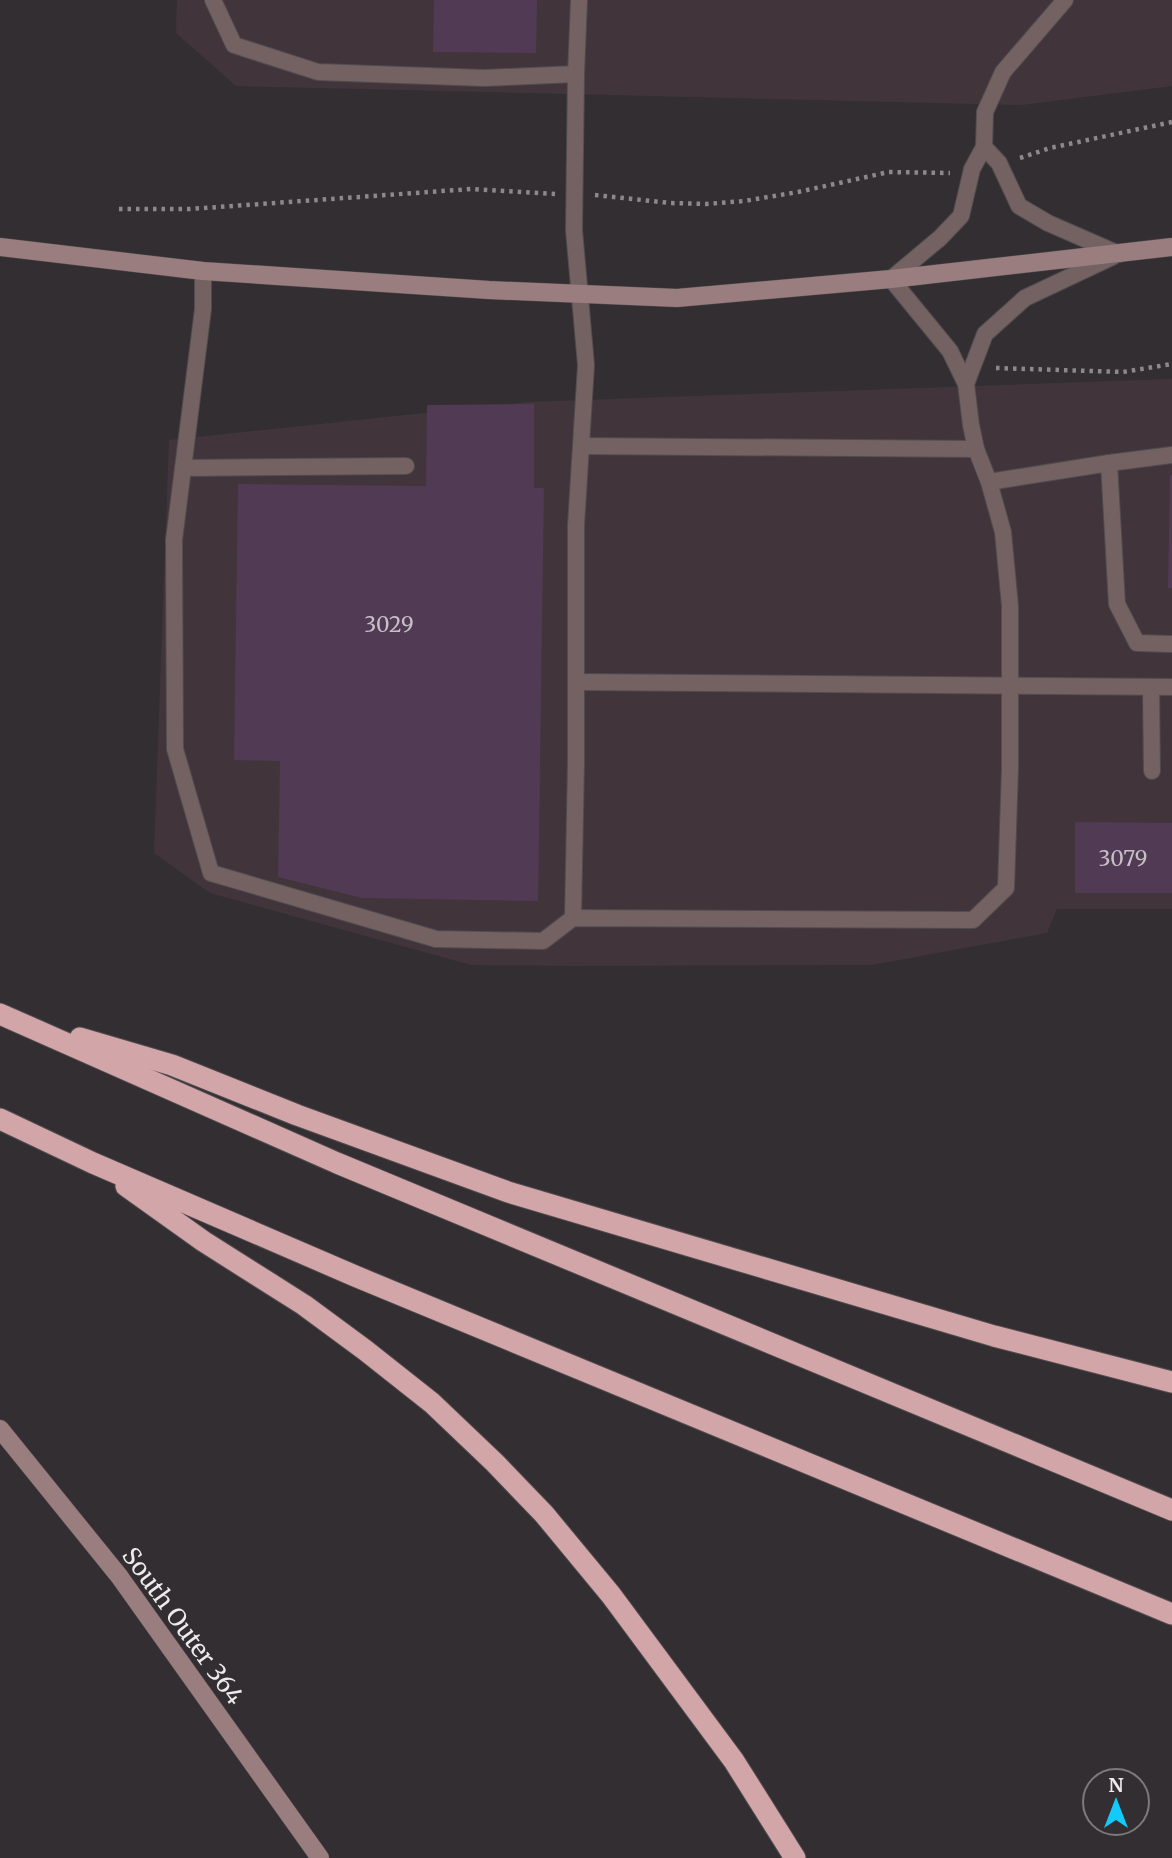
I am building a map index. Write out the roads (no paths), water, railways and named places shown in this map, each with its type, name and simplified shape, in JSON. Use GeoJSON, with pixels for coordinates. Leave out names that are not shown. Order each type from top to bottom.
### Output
{"type":"FeatureCollection","features":[{"type":"Feature","properties":{"kind":"highway"},"geometry":{"type":"LineString","coordinates":[[1,1014],[172,1065],[297,1115],[508,1192],[994,1336],[1172,1382]]}},
{"type":"Feature","properties":{"kind":"highway"},"geometry":{"type":"LineString","coordinates":[[1,1014],[337,1163],[1172,1510]]}},
{"type":"Feature","properties":{"kind":"highway"},"geometry":{"type":"LineString","coordinates":[[0,1119],[93,1163],[367,1281],[1172,1614]]}},
{"type":"Feature","properties":{"kind":"highway"},"geometry":{"type":"LineString","coordinates":[[93,1163],[203,1241],[304,1305],[365,1350],[432,1403],[495,1464],[544,1514],[611,1595],[734,1760],[795,1858]]}},
{"type":"Feature","properties":{"kind":"main road"},"geometry":{"type":"LineString","coordinates":[[0,247],[203,271],[489,290],[677,298],[891,279],[1172,247]]}},
{"type":"Feature","properties":{"kind":"main road","name":"South Outer 364"},"geometry":{"type":"LineString","coordinates":[[0,1429],[119,1576],[320,1858]]}},
{"type":"Feature","properties":{"kind":"lane"},"geometry":{"type":"LineString","coordinates":[[213,0],[234,45],[318,72],[484,78],[576,74]]}},
{"type":"Feature","properties":{"kind":"lane"},"geometry":{"type":"LineString","coordinates":[[573,918],[576,525],[586,365],[574,230],[579,0]]}},
{"type":"Feature","properties":{"kind":"lane"},"geometry":{"type":"LineString","coordinates":[[203,271],[203,309],[174,540],[175,749],[211,873],[436,939],[543,941],[573,918],[973,920],[1006,888],[1009,833],[1010,606],[1003,532],[989,482],[976,449],[965,384],[950,351],[891,279],[940,238],[961,216],[972,169],[984,147],[985,112],[1003,72],[1065,0]]}},
{"type":"Feature","properties":{"kind":"lane"},"geometry":{"type":"LineString","coordinates":[[984,147],[999,163],[1019,206],[1048,223],[1119,254]]}},
{"type":"Feature","properties":{"kind":"lane"},"geometry":{"type":"LineString","coordinates":[[965,384],[985,334],[1025,298],[1119,254]]}},
{"type":"Feature","properties":{"kind":"lane"},"geometry":{"type":"LineString","coordinates":[[581,446],[976,449]]}},
{"type":"Feature","properties":{"kind":"lane"},"geometry":{"type":"LineString","coordinates":[[989,482],[1172,455]]}},
{"type":"Feature","properties":{"kind":"lane"},"geometry":{"type":"LineString","coordinates":[[1109,463],[1117,604],[1137,643],[1172,644]]}},
{"type":"Feature","properties":{"kind":"lane"},"geometry":{"type":"LineString","coordinates":[[183,468],[406,466]]}},
{"type":"Feature","properties":{"kind":"lane"},"geometry":{"type":"LineString","coordinates":[[576,682],[1172,687]]}},
{"type":"Feature","properties":{"kind":"lane"},"geometry":{"type":"LineString","coordinates":[[1152,687],[1152,771]]}}]}
